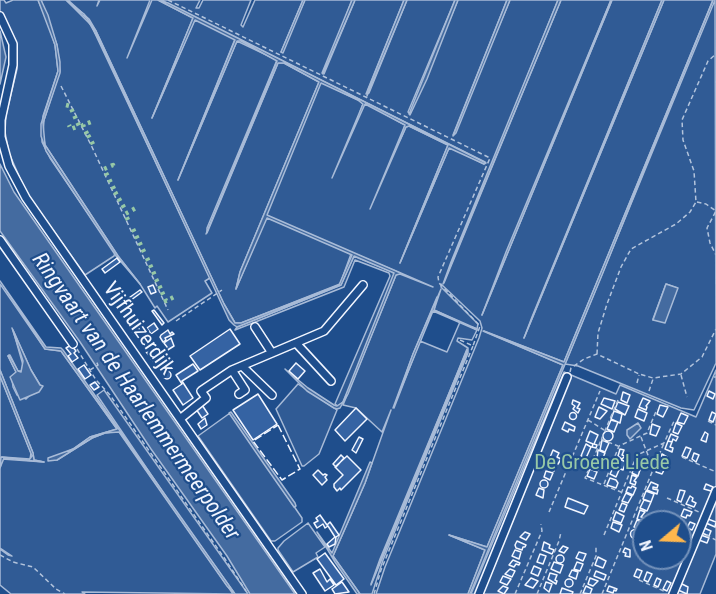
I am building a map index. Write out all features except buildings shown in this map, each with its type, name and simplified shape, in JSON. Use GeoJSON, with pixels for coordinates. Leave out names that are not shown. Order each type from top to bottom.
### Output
{"type":"FeatureCollection","features":[{"type":"Feature","properties":{"kind":"street","name":"Vijfhuizerdijk"},"geometry":{"type":"LineString","coordinates":[[0,16],[13,44],[13,65],[1,120],[1,137],[9,166],[26,198],[303,594]]}},
{"type":"Feature","properties":{"kind":"street"},"geometry":{"type":"LineString","coordinates":[[0,240],[73,344]]}},
{"type":"Feature","properties":{"kind":"street"},"geometry":{"type":"LineString","coordinates":[[180,419],[206,398],[201,391],[232,370],[324,331],[363,285]]}},
{"type":"Feature","properties":{"kind":"street"},"geometry":{"type":"LineString","coordinates":[[255,327],[272,353]]}},
{"type":"Feature","properties":{"kind":"street"},"geometry":{"type":"LineString","coordinates":[[296,343],[331,381]]}},
{"type":"Feature","properties":{"kind":"street"},"geometry":{"type":"LineString","coordinates":[[242,366],[272,395]]}},
{"type":"Feature","properties":{"kind":"street"},"geometry":{"type":"LineString","coordinates":[[232,370],[245,390],[239,394]]}},
{"type":"Feature","properties":{"kind":"street"},"geometry":{"type":"LineString","coordinates":[[478,594],[567,377]]}},
{"type":"Feature","properties":{"kind":"street"},"geometry":{"type":"LineString","coordinates":[[671,593],[716,491]]}},
{"type":"Feature","properties":{"kind":"path"},"geometry":{"type":"LineString","coordinates":[[168,0],[490,159],[438,277],[439,283],[480,326],[381,570],[374,594]]}},
{"type":"Feature","properties":{"kind":"path"},"geometry":{"type":"LineString","coordinates":[[597,354],[598,333],[607,304],[621,267],[631,249],[676,224],[690,212],[696,202],[694,171],[683,140],[682,120],[708,61],[716,54]]}},
{"type":"Feature","properties":{"kind":"path"},"geometry":{"type":"LineString","coordinates":[[60,86],[96,155],[168,310]]}},
{"type":"Feature","properties":{"kind":"path"},"geometry":{"type":"LineString","coordinates":[[696,202],[706,204],[716,211],[707,228],[710,243],[716,255]]}},
{"type":"Feature","properties":{"kind":"path"},"geometry":{"type":"LineString","coordinates":[[176,321],[222,290]]}},
{"type":"Feature","properties":{"kind":"path"},"geometry":{"type":"LineString","coordinates":[[567,377],[571,368],[597,354],[639,374],[653,378],[681,374],[702,357],[716,329]]}},
{"type":"Feature","properties":{"kind":"path"},"geometry":{"type":"LineString","coordinates":[[458,339],[473,345]]}},
{"type":"Feature","properties":{"kind":"path"},"geometry":{"type":"LineString","coordinates":[[73,344],[246,591]]}},
{"type":"Feature","properties":{"kind":"path"},"geometry":{"type":"LineString","coordinates":[[96,361],[101,368]]}},
{"type":"Feature","properties":{"kind":"path"},"geometry":{"type":"LineString","coordinates":[[90,370],[98,365]]}},
{"type":"Feature","properties":{"kind":"path"},"geometry":{"type":"LineString","coordinates":[[637,383],[639,374]]}},
{"type":"Feature","properties":{"kind":"path"},"geometry":{"type":"LineString","coordinates":[[681,374],[687,397]]}},
{"type":"Feature","properties":{"kind":"path"},"geometry":{"type":"LineString","coordinates":[[649,391],[653,378]]}},
{"type":"Feature","properties":{"kind":"path"},"geometry":{"type":"LineString","coordinates":[[549,512],[590,421],[600,391]]}},
{"type":"Feature","properties":{"kind":"path"},"geometry":{"type":"LineString","coordinates":[[618,400],[585,478],[622,492]]}},
{"type":"Feature","properties":{"kind":"path"},"geometry":{"type":"LineString","coordinates":[[603,485],[619,446],[647,433],[657,409]]}},
{"type":"Feature","properties":{"kind":"path"},"geometry":{"type":"LineString","coordinates":[[602,594],[675,419]]}},
{"type":"Feature","properties":{"kind":"path"},"geometry":{"type":"LineString","coordinates":[[590,421],[605,431]]}},
{"type":"Feature","properties":{"kind":"path"},"geometry":{"type":"LineString","coordinates":[[708,421],[716,425]]}},
{"type":"Feature","properties":{"kind":"path"},"geometry":{"type":"LineString","coordinates":[[641,436],[654,469]]}},
{"type":"Feature","properties":{"kind":"path"},"geometry":{"type":"LineString","coordinates":[[601,439],[619,446]]}},
{"type":"Feature","properties":{"kind":"path"},"geometry":{"type":"LineString","coordinates":[[604,536],[637,455],[664,443]]}},
{"type":"Feature","properties":{"kind":"path"},"geometry":{"type":"LineString","coordinates":[[682,457],[716,472]]}},
{"type":"Feature","properties":{"kind":"path"},"geometry":{"type":"LineString","coordinates":[[667,498],[706,515]]}},
{"type":"Feature","properties":{"kind":"path"},"geometry":{"type":"LineString","coordinates":[[516,594],[542,531],[541,524]]}},
{"type":"Feature","properties":{"kind":"path"},"geometry":{"type":"LineString","coordinates":[[537,594],[561,532]]}},
{"type":"Feature","properties":{"kind":"path"},"geometry":{"type":"LineString","coordinates":[[699,532],[716,540]]}},
{"type":"Feature","properties":{"kind":"path"},"geometry":{"type":"LineString","coordinates":[[580,594],[596,556],[596,547]]}},
{"type":"Feature","properties":{"kind":"path"},"geometry":{"type":"LineString","coordinates":[[0,555],[13,562],[33,567],[56,589],[65,594]]}},
{"type":"Feature","properties":{"kind":"path"},"geometry":{"type":"LineString","coordinates":[[639,580],[671,593]]}},
{"type":"Feature","properties":{"kind":"shaded area"},"geometry":{"type":"Polygon","coordinates":[[[0,0],[6,3],[13,0],[38,0],[55,45],[58,71],[43,116],[42,142],[50,158],[115,253],[114,256],[85,275],[26,192],[9,153],[5,132],[6,115],[17,69],[17,56],[13,37],[0,12],[0,0]]]}},
{"type":"Feature","properties":{"kind":"shaded area"},"geometry":{"type":"Polygon","coordinates":[[[41,0],[66,0],[91,25],[210,278],[205,281],[212,293],[168,322],[157,306],[155,308],[118,256],[45,145],[44,120],[60,71],[57,45],[41,0]]]}},
{"type":"Feature","properties":{"kind":"shaded area"},"geometry":{"type":"Polygon","coordinates":[[[68,0],[99,0],[97,6],[100,0],[150,0],[127,58],[152,0],[158,0],[193,18],[152,118],[195,19],[235,39],[178,180],[237,41],[277,60],[207,228],[207,233],[278,63],[284,63],[319,82],[240,272],[236,289],[265,220],[267,218],[279,222],[266,215],[321,82],[358,100],[363,104],[360,112],[367,104],[405,125],[400,140],[406,127],[409,126],[448,145],[400,263],[449,148],[484,164],[485,162],[161,0],[200,0],[196,8],[199,8],[203,0],[251,0],[241,25],[243,27],[255,0],[303,0],[281,52],[305,0],[352,0],[324,74],[355,0],[404,0],[366,94],[369,93],[407,0],[455,0],[408,112],[410,114],[458,0],[507,0],[453,135],[510,0],[558,0],[444,283],[561,0],[611,0],[482,315],[612,0],[662,0],[524,338],[664,0],[713,0],[564,362],[484,331],[563,365],[487,547],[449,535],[485,550],[468,594],[376,594],[479,338],[482,328],[480,321],[441,284],[441,287],[478,324],[477,329],[472,327],[477,330],[472,340],[458,338],[457,341],[468,348],[468,353],[383,560],[372,594],[360,594],[333,556],[365,483],[391,410],[382,432],[356,408],[343,405],[396,275],[400,273],[280,222],[351,254],[340,284],[241,323],[235,323],[89,19],[68,0]],[[437,297],[394,408],[420,341],[447,352],[460,322],[434,310],[437,297]],[[467,350],[380,559],[371,584],[446,404],[467,350]]]}},
{"type":"Feature","properties":{"kind":"shaded area"},"geometry":{"type":"Polygon","coordinates":[[[715,0],[716,363],[694,410],[681,408],[578,366],[565,364],[715,0]],[[666,284],[653,320],[677,288],[666,284]]]}},
{"type":"Feature","properties":{"kind":"shaded area"},"geometry":{"type":"Polygon","coordinates":[[[354,256],[393,272],[394,275],[348,391],[343,402],[338,406],[335,404],[390,276],[389,273],[355,260],[344,287],[235,330],[237,327],[341,285],[354,256]]]}},
{"type":"Feature","properties":{"kind":"shaded area"},"geometry":{"type":"Polygon","coordinates":[[[0,284],[45,349],[61,351],[117,429],[90,437],[73,449],[50,460],[57,460],[92,438],[119,431],[233,594],[82,592],[85,594],[11,594],[0,585],[0,549],[12,556],[0,548],[2,459],[44,462],[34,460],[0,370],[0,284]],[[13,330],[23,371],[18,371],[10,355],[8,356],[16,372],[12,379],[13,387],[17,395],[26,399],[40,385],[13,330]]]}},
{"type":"Feature","properties":{"kind":"shaded area","name":"De Groene Liede"},"geometry":{"type":"Polygon","coordinates":[[[716,370],[716,554],[700,594],[471,594],[564,372],[616,394],[620,385],[696,417],[716,370]]]}},
{"type":"Feature","properties":{"kind":"shaded area"},"geometry":{"type":"Polygon","coordinates":[[[0,376],[31,453],[30,459],[2,457],[0,459],[0,376]]]}},
{"type":"Feature","properties":{"kind":"shaded area"},"geometry":{"type":"Polygon","coordinates":[[[298,384],[337,410],[319,454],[304,466],[276,409],[298,384]]]}},
{"type":"Feature","properties":{"kind":"shaded area"},"geometry":{"type":"Polygon","coordinates":[[[104,390],[248,594],[235,594],[175,510],[97,395],[104,390]]]}},
{"type":"Feature","properties":{"kind":"shaded area"},"geometry":{"type":"Polygon","coordinates":[[[230,413],[302,518],[302,522],[275,541],[271,541],[198,436],[230,413]]]}},
{"type":"Feature","properties":{"kind":"shaded area"},"geometry":{"type":"Polygon","coordinates":[[[308,523],[325,547],[316,553],[318,557],[293,572],[278,548],[308,523]]]}},
{"type":"Feature","properties":{"kind":"water"},"geometry":{"type":"Polygon","coordinates":[[[38,0],[41,0],[48,15],[60,62],[60,73],[43,123],[45,145],[118,256],[140,284],[116,256],[46,151],[41,136],[41,124],[58,71],[55,45],[38,0]]]}},
{"type":"Feature","properties":{"kind":"water"},"geometry":{"type":"Polygon","coordinates":[[[66,0],[84,14],[96,31],[235,323],[241,323],[339,285],[352,255],[267,218],[236,289],[240,272],[319,82],[284,63],[278,63],[206,234],[277,61],[237,41],[178,180],[235,40],[195,20],[152,118],[193,18],[158,0],[168,3],[486,163],[449,148],[400,263],[448,145],[409,126],[406,127],[370,209],[405,125],[365,104],[332,178],[363,104],[321,83],[267,215],[433,287],[400,274],[396,275],[348,394],[340,408],[334,408],[307,391],[285,369],[334,405],[337,406],[343,402],[394,273],[354,256],[341,285],[237,327],[234,325],[229,320],[97,36],[87,19],[66,0]]]}},
{"type":"Feature","properties":{"kind":"water"},"geometry":{"type":"Polygon","coordinates":[[[303,0],[305,0],[283,53],[281,52],[303,0]]]}},
{"type":"Feature","properties":{"kind":"water"},"geometry":{"type":"Polygon","coordinates":[[[352,0],[355,0],[323,74],[322,73],[352,0]]]}},
{"type":"Feature","properties":{"kind":"water"},"geometry":{"type":"Polygon","coordinates":[[[404,0],[407,0],[367,96],[368,90],[404,0]]]}},
{"type":"Feature","properties":{"kind":"water"},"geometry":{"type":"Polygon","coordinates":[[[455,0],[458,0],[427,79],[410,115],[409,114],[455,0]]]}},
{"type":"Feature","properties":{"kind":"water"},"geometry":{"type":"Polygon","coordinates":[[[507,0],[510,0],[453,136],[507,0]]]}},
{"type":"Feature","properties":{"kind":"water"},"geometry":{"type":"Polygon","coordinates":[[[558,0],[561,0],[443,284],[451,262],[558,0]]]}},
{"type":"Feature","properties":{"kind":"water"},"geometry":{"type":"Polygon","coordinates":[[[612,0],[482,315],[506,252],[612,0]]]}},
{"type":"Feature","properties":{"kind":"water"},"geometry":{"type":"Polygon","coordinates":[[[662,0],[664,0],[524,338],[532,317],[662,0]]]}},
{"type":"Feature","properties":{"kind":"water"},"geometry":{"type":"Polygon","coordinates":[[[713,0],[602,275],[470,594],[468,594],[485,550],[449,535],[487,547],[563,365],[483,331],[564,362],[713,0]]]}},
{"type":"Feature","properties":{"kind":"water"},"geometry":{"type":"Polygon","coordinates":[[[0,31],[6,57],[0,84],[0,31]]]}},
{"type":"Feature","properties":{"kind":"water","name":"Ringvaart van de Haarlemmermeerpolder"},"geometry":{"type":"Polygon","coordinates":[[[0,164],[14,192],[295,594],[250,594],[227,556],[151,449],[80,342],[0,231],[0,164]]]}},
{"type":"Feature","properties":{"kind":"water"},"geometry":{"type":"Polygon","coordinates":[[[0,281],[46,347],[63,350],[235,594],[227,586],[119,432],[105,433],[92,438],[57,460],[48,461],[48,458],[73,449],[90,437],[117,429],[61,351],[45,349],[0,281]]]}},
{"type":"Feature","properties":{"kind":"water"},"geometry":{"type":"Polygon","coordinates":[[[666,284],[678,288],[665,323],[653,320],[666,284]]]}},
{"type":"Feature","properties":{"kind":"water"},"geometry":{"type":"Polygon","coordinates":[[[441,289],[434,310],[477,330],[433,311],[393,408],[413,354],[441,289]]]}},
{"type":"Feature","properties":{"kind":"water"},"geometry":{"type":"Polygon","coordinates":[[[12,328],[31,370],[43,386],[39,392],[20,400],[10,377],[16,372],[8,356],[21,372],[23,361],[12,328]]]}},
{"type":"Feature","properties":{"kind":"water"},"geometry":{"type":"Polygon","coordinates":[[[467,349],[467,353],[371,585],[467,349]]]}},
{"type":"Feature","properties":{"kind":"water"},"geometry":{"type":"Polygon","coordinates":[[[0,370],[34,460],[44,462],[4,458],[0,468],[1,457],[29,460],[32,456],[0,376],[0,370]]]}},
{"type":"Feature","properties":{"kind":"water"},"geometry":{"type":"Polygon","coordinates":[[[231,412],[296,506],[294,507],[266,467],[229,413],[231,412]]]}},
{"type":"Feature","properties":{"kind":"water"},"geometry":{"type":"Polygon","coordinates":[[[638,423],[641,428],[630,439],[627,430],[638,423]]]}},
{"type":"Feature","properties":{"kind":"water"},"geometry":{"type":"Polygon","coordinates":[[[370,462],[372,463],[365,483],[333,556],[360,594],[357,594],[317,532],[332,553],[370,462]]]}},
{"type":"Feature","properties":{"kind":"hedge"},"geometry":{"type":"LineString","coordinates":[[66,105],[70,106],[79,126],[71,129],[69,125]]}},
{"type":"Feature","properties":{"kind":"hedge"},"geometry":{"type":"LineString","coordinates":[[87,134],[83,125],[91,122]]}},
{"type":"Feature","properties":{"kind":"hedge"},"geometry":{"type":"LineString","coordinates":[[88,135],[94,146]]}},
{"type":"Feature","properties":{"kind":"hedge"},"geometry":{"type":"LineString","coordinates":[[114,169],[113,165],[104,169],[114,189]]}},
{"type":"Feature","properties":{"kind":"hedge"},"geometry":{"type":"LineString","coordinates":[[115,192],[126,211]]}},
{"type":"Feature","properties":{"kind":"hedge"},"geometry":{"type":"LineString","coordinates":[[128,220],[125,214],[136,208]]}},
{"type":"Feature","properties":{"kind":"hedge"},"geometry":{"type":"LineString","coordinates":[[133,229],[146,256]]}},
{"type":"Feature","properties":{"kind":"hedge"},"geometry":{"type":"LineString","coordinates":[[147,258],[156,278]]}},
{"type":"Feature","properties":{"kind":"hedge"},"geometry":{"type":"LineString","coordinates":[[156,279],[162,291]]}},
{"type":"Feature","properties":{"kind":"hedge"},"geometry":{"type":"LineString","coordinates":[[162,292],[166,301],[174,297]]}},
{"type":"Feature","properties":{"kind":"fence"},"geometry":{"type":"LineString","coordinates":[[278,425],[300,469],[282,480],[253,441],[278,425]]}}]}
